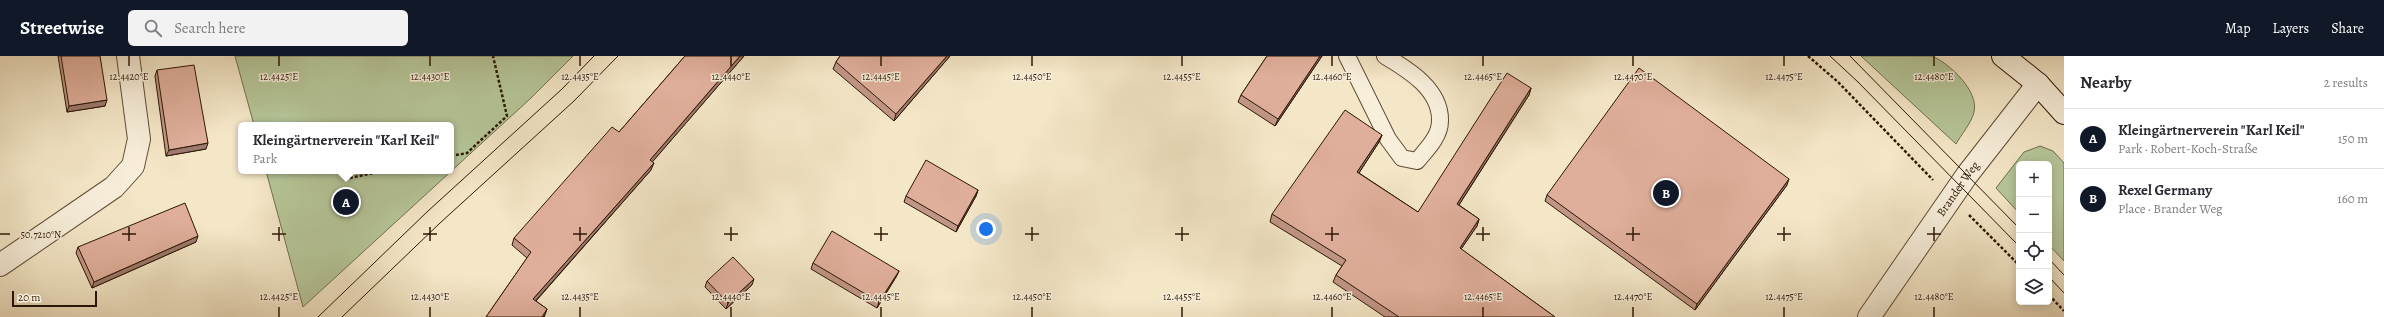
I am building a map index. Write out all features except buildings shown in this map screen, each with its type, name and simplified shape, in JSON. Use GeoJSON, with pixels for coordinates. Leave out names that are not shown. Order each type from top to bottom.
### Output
{"type":"FeatureCollection","features":[{"type":"Feature","properties":{"kind":"street"},"geometry":{"type":"LineString","coordinates":[[0,265],[114,187],[133,166],[139,139],[128,56]]}},
{"type":"Feature","properties":{"kind":"street"},"geometry":{"type":"LineString","coordinates":[[2003,56],[2038,84],[2064,113]]}},
{"type":"Feature","properties":{"kind":"street","name":"Brander Weg"},"geometry":{"type":"LineString","coordinates":[[1869,317],[1951,198],[2038,84]]}},
{"type":"Feature","properties":{"kind":"lane"},"geometry":{"type":"LineString","coordinates":[[1347,56],[1388,139],[1402,158],[1417,161],[1432,144],[1440,122],[1436,101],[1422,81],[1385,56]]}},
{"type":"Feature","properties":{"kind":"path"},"geometry":{"type":"LineString","coordinates":[[454,155],[467,153],[507,116],[493,56]]}},
{"type":"Feature","properties":{"kind":"path"},"geometry":{"type":"LineString","coordinates":[[1808,56],[1838,82],[2016,262]]}},
{"type":"Feature","properties":{"kind":"path"},"geometry":{"type":"LineString","coordinates":[[345,179],[368,174]]}},
{"type":"Feature","properties":{"kind":"path"},"geometry":{"type":"LineString","coordinates":[[2052,298],[2064,311]]}},
{"type":"Feature","properties":{"kind":"green space"},"geometry":{"type":"Polygon","coordinates":[[[235,56],[573,56],[531,98],[454,169],[454,122],[253,122],[235,56]]]}},
{"type":"Feature","properties":{"kind":"green space"},"geometry":{"type":"Polygon","coordinates":[[[1861,56],[1932,56],[1955,72],[1968,87],[1974,104],[1974,112],[1971,120],[1956,144],[1861,56]]]}},
{"type":"Feature","properties":{"kind":"green space"},"geometry":{"type":"Polygon","coordinates":[[[2040,146],[2053,151],[2064,163],[2064,261],[2052,248],[2052,161],[2017,161],[2024,152],[2040,146]]]}},
{"type":"Feature","properties":{"kind":"green space"},"geometry":{"type":"Polygon","coordinates":[[[2016,162],[2016,210],[1996,188],[2016,162]]]}},
{"type":"Feature","properties":{"kind":"green space"},"geometry":{"type":"Polygon","coordinates":[[[267,174],[448,174],[303,307],[267,174]]]}},
{"type":"Feature","properties":{"kind":"tram line"},"geometry":{"type":"LineString","coordinates":[[318,317],[428,211],[562,89],[594,56]]}},
{"type":"Feature","properties":{"kind":"tram line"},"geometry":{"type":"LineString","coordinates":[[342,317],[440,223],[574,101],[618,56]]}},
{"type":"Feature","properties":{"kind":"tram line"},"geometry":{"type":"LineString","coordinates":[[1830,56],[1858,82],[2016,243]]}},
{"type":"Feature","properties":{"kind":"tram line"},"geometry":{"type":"LineString","coordinates":[[1850,56],[2016,225]]}},
{"type":"Feature","properties":{"kind":"tram line"},"geometry":{"type":"LineString","coordinates":[[2052,262],[2064,275]]}},
{"type":"Feature","properties":{"kind":"tram line"},"geometry":{"type":"LineString","coordinates":[[2052,280],[2064,293]]}},
{"type":"Feature","properties":{"kind":"place","name":"Rexel Germany"},"geometry":{"type":"Point","coordinates":[1666,193]}},
{"type":"Feature","properties":{"kind":"place","name":"Kleingärtnerverein \"Karl Keil\""},"geometry":{"type":"Point","coordinates":[346,202]}}]}
